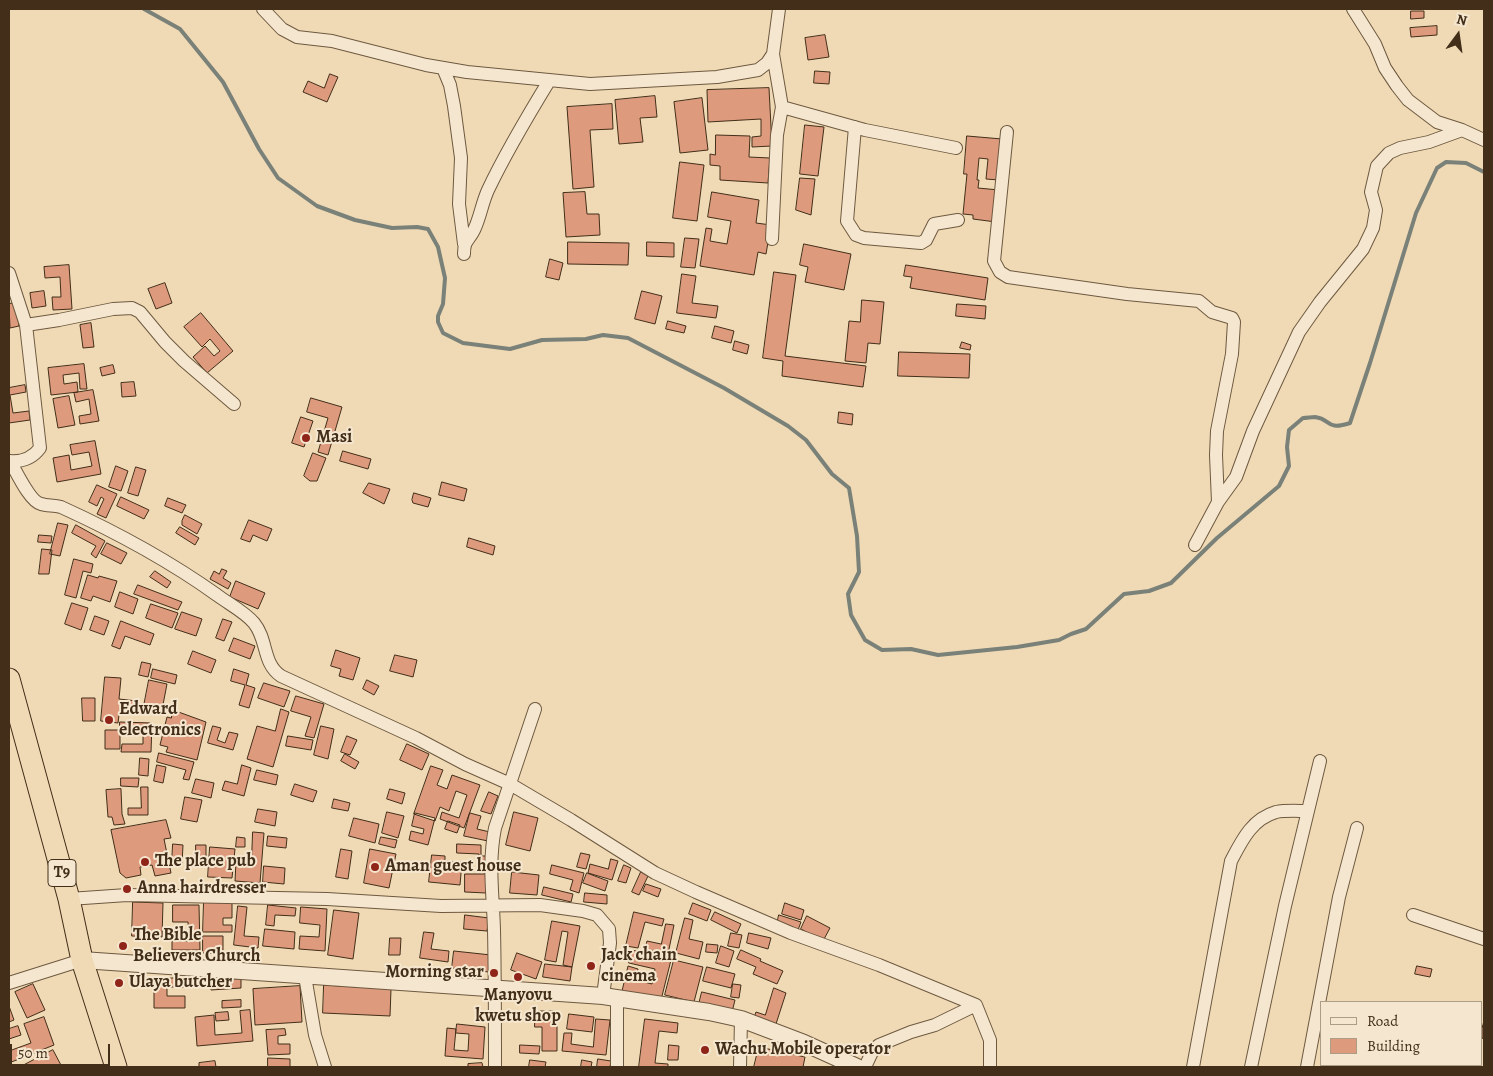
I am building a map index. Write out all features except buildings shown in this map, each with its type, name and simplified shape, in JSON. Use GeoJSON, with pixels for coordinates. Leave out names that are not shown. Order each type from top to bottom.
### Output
{"type":"FeatureCollection","features":[{"type":"Feature","properties":{"kind":"highway","name":"T9"},"geometry":{"type":"LineString","coordinates":[[9,682],[69,899],[82,960],[116,1067]]}},
{"type":"Feature","properties":{"kind":"street"},"geometry":{"type":"LineString","coordinates":[[263,9],[282,29],[298,37],[332,42],[443,68],[549,81],[590,84],[717,77],[758,70],[767,64],[773,54]]}},
{"type":"Feature","properties":{"kind":"street"},"geometry":{"type":"LineString","coordinates":[[772,239],[776,135],[782,107],[773,54],[779,9]]}},
{"type":"Feature","properties":{"kind":"street"},"geometry":{"type":"LineString","coordinates":[[1352,9],[1376,44],[1385,68],[1408,100],[1437,122],[1484,140]]}},
{"type":"Feature","properties":{"kind":"street"},"geometry":{"type":"LineString","coordinates":[[443,68],[450,85],[461,158],[459,204],[464,249],[474,230],[482,203],[499,167],[520,127],[549,81]]}},
{"type":"Feature","properties":{"kind":"street"},"geometry":{"type":"LineString","coordinates":[[782,107],[855,127],[956,148]]}},
{"type":"Feature","properties":{"kind":"street"},"geometry":{"type":"LineString","coordinates":[[855,127],[847,221],[856,235],[864,238],[921,243],[926,240],[934,224],[958,220]]}},
{"type":"Feature","properties":{"kind":"street"},"geometry":{"type":"LineString","coordinates":[[1195,545],[1218,502],[1236,477],[1254,431],[1299,332],[1362,249],[1373,228],[1376,210],[1371,192],[1376,166],[1389,153],[1400,148],[1429,142],[1462,130]]}},
{"type":"Feature","properties":{"kind":"street"},"geometry":{"type":"LineString","coordinates":[[1007,132],[994,262],[1000,272],[1008,277],[1200,302],[1212,312],[1232,318],[1234,322],[1232,354],[1217,431],[1218,502]]}},
{"type":"Feature","properties":{"kind":"street"},"geometry":{"type":"LineString","coordinates":[[9,272],[26,325],[40,448],[31,458],[19,462],[10,461]]}},
{"type":"Feature","properties":{"kind":"street"},"geometry":{"type":"LineString","coordinates":[[26,325],[113,309],[132,308],[140,312],[184,361],[234,404]]}},
{"type":"Feature","properties":{"kind":"street"},"geometry":{"type":"LineString","coordinates":[[10,461],[25,488],[36,502],[42,505],[61,507],[149,551],[182,571],[253,622],[262,635],[269,664],[281,676],[416,738],[465,764],[510,784],[655,873],[791,933],[879,965],[976,1005],[990,1040],[990,1067]]}},
{"type":"Feature","properties":{"kind":"street"},"geometry":{"type":"LineString","coordinates":[[495,1067],[496,988],[490,870],[491,848],[495,828],[535,709]]}},
{"type":"Feature","properties":{"kind":"street"},"geometry":{"type":"LineString","coordinates":[[1251,1067],[1285,906],[1320,761]]}},
{"type":"Feature","properties":{"kind":"street"},"geometry":{"type":"LineString","coordinates":[[1193,1067],[1230,860],[1242,839],[1256,822],[1277,812],[1308,811]]}},
{"type":"Feature","properties":{"kind":"street"},"geometry":{"type":"LineString","coordinates":[[1307,1067],[1339,897],[1357,828]]}},
{"type":"Feature","properties":{"kind":"street"},"geometry":{"type":"LineString","coordinates":[[69,899],[147,896],[327,899],[441,906],[540,905],[598,915],[609,929],[610,997],[617,1067]]}},
{"type":"Feature","properties":{"kind":"street"},"geometry":{"type":"LineString","coordinates":[[1413,915],[1484,940]]}},
{"type":"Feature","properties":{"kind":"street"},"geometry":{"type":"LineString","coordinates":[[9,983],[82,960],[610,997],[709,1012],[741,1019],[804,1043],[857,1067]]}},
{"type":"Feature","properties":{"kind":"street"},"geometry":{"type":"LineString","coordinates":[[305,976],[315,1035],[325,1067]]}},
{"type":"Feature","properties":{"kind":"street"},"geometry":{"type":"LineString","coordinates":[[864,1067],[873,1050],[879,1045],[935,1025],[976,1005]]}},
{"type":"Feature","properties":{"kind":"street"},"geometry":{"type":"LineString","coordinates":[[740,1067],[741,1019]]}},
{"type":"Feature","properties":{"kind":"waterway"},"geometry":{"type":"LineString","coordinates":[[144,9],[180,29],[223,82],[259,149],[278,178],[317,206],[355,220],[392,228],[417,227],[428,229],[438,247],[445,278],[443,304],[438,316],[438,322],[443,333],[463,343],[510,349],[542,340],[586,339],[603,335],[628,338],[724,388],[788,426],[806,440],[832,474],[849,488],[857,536],[859,572],[848,594],[851,615],[865,640],[882,650],[911,649],[938,655],[1017,647],[1059,640],[1086,629],[1124,594],[1149,591],[1171,583],[1217,538],[1279,486],[1289,466],[1287,447],[1289,430],[1303,418],[1320,418],[1336,426],[1350,423],[1416,213],[1437,168],[1446,162],[1466,163],[1484,172]]}},
{"type":"Feature","properties":{"kind":"place","name":"Masi"},"geometry":{"type":"Point","coordinates":[306,438]}},
{"type":"Feature","properties":{"kind":"place","name":"Edward electronics"},"geometry":{"type":"Point","coordinates":[109,720]}},
{"type":"Feature","properties":{"kind":"place","name":"The place pub"},"geometry":{"type":"Point","coordinates":[145,862]}},
{"type":"Feature","properties":{"kind":"place","name":"Aman guest house"},"geometry":{"type":"Point","coordinates":[375,867]}},
{"type":"Feature","properties":{"kind":"place","name":"Anna hairdresser"},"geometry":{"type":"Point","coordinates":[127,889]}},
{"type":"Feature","properties":{"kind":"place","name":"The Bible Believers Church"},"geometry":{"type":"Point","coordinates":[123,946]}},
{"type":"Feature","properties":{"kind":"place","name":"Jack chain cinema"},"geometry":{"type":"Point","coordinates":[591,966]}},
{"type":"Feature","properties":{"kind":"place","name":"Morning star"},"geometry":{"type":"Point","coordinates":[494,973]}},
{"type":"Feature","properties":{"kind":"place","name":"Manyovu kwetu shop"},"geometry":{"type":"Point","coordinates":[518,977]}},
{"type":"Feature","properties":{"kind":"place","name":"Ulaya butcher"},"geometry":{"type":"Point","coordinates":[119,983]}},
{"type":"Feature","properties":{"kind":"place","name":"Wachu Mobile operator"},"geometry":{"type":"Point","coordinates":[705,1050]}}]}
